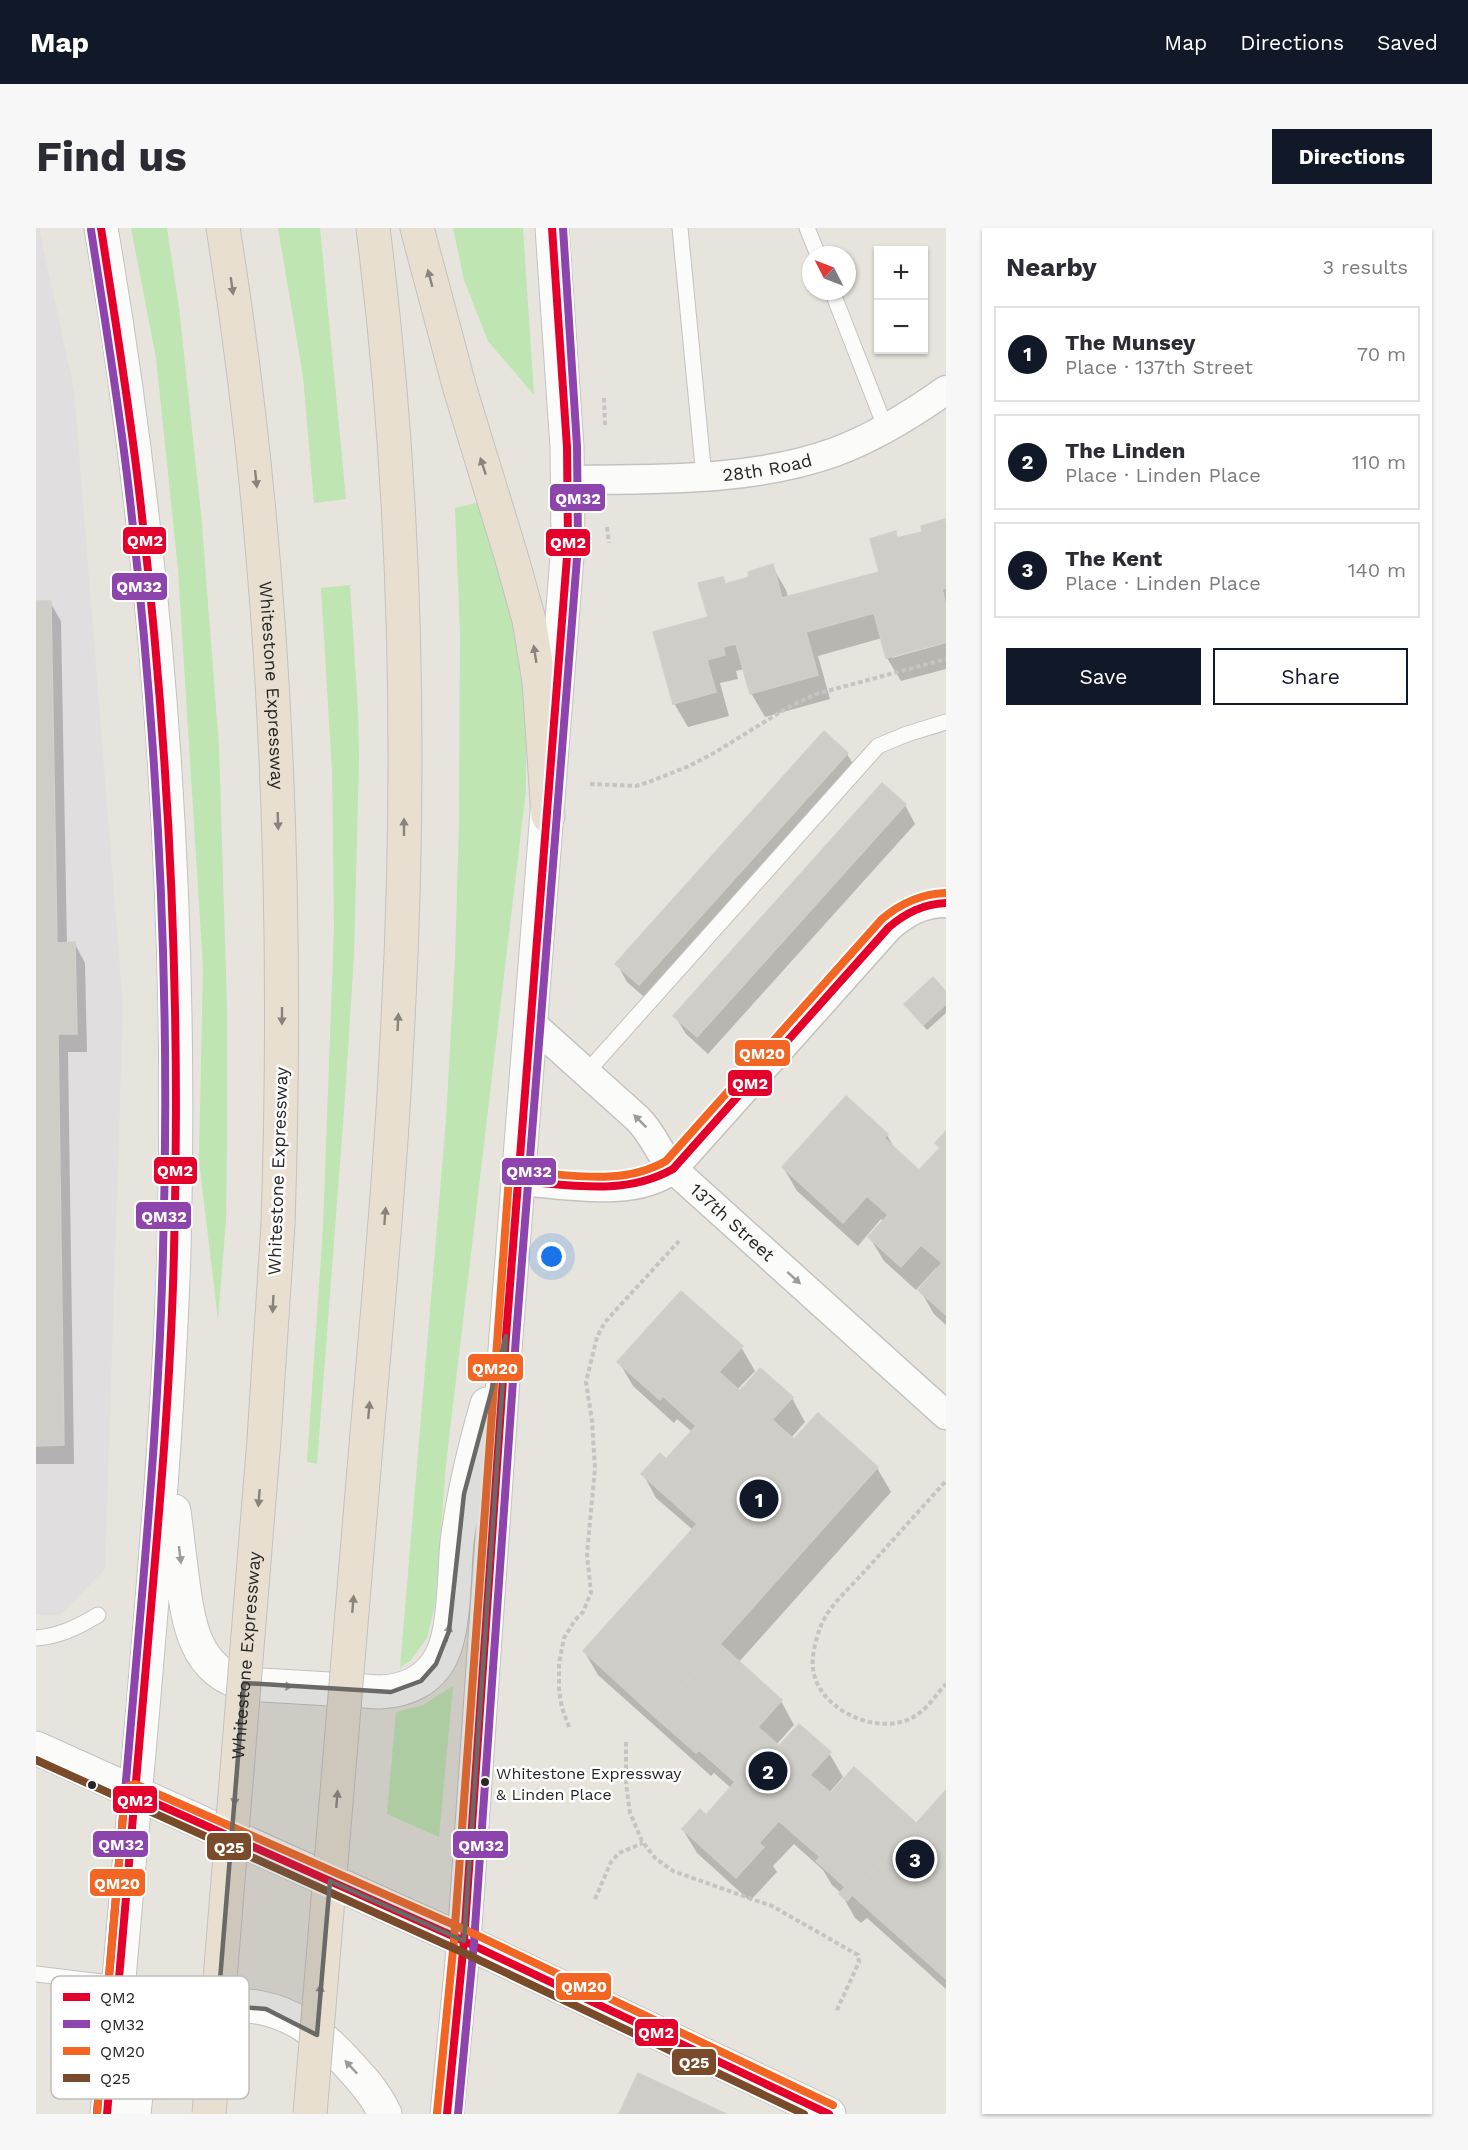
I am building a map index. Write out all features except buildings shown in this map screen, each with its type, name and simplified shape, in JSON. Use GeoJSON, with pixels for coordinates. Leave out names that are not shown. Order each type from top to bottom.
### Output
{"type":"FeatureCollection","features":[{"type":"Feature","properties":{"kind":"highway","name":"Whitestone Expressway"},"geometry":{"type":"LineString","coordinates":[[220,1976],[264,1439],[278,1224],[282,1000],[273,706],[255,474],[223,228]]}},
{"type":"Feature","properties":{"kind":"highway"},"geometry":{"type":"LineString","coordinates":[[310,2114],[394,1095],[400,983],[404,835],[403,662],[388,376],[373,228]]}},
{"type":"Feature","properties":{"kind":"highway"},"geometry":{"type":"LineString","coordinates":[[417,228],[457,380],[529,620],[539,681],[548,816]]}},
{"type":"Feature","properties":{"kind":"highway","name":"Whitestone Expressway"},"geometry":{"type":"LineString","coordinates":[[209,2114],[210,2099]]}},
{"type":"Feature","properties":{"kind":"main road"},"geometry":{"type":"LineString","coordinates":[[101,228],[138,483],[160,700],[171,895],[176,1074],[173,1264],[165,1435],[119,1976]]}},
{"type":"Feature","properties":{"kind":"main road"},"geometry":{"type":"LineString","coordinates":[[447,2114],[464,1941],[506,1336],[568,544],[568,480],[552,228]]}},
{"type":"Feature","properties":{"kind":"main road"},"geometry":{"type":"LineString","coordinates":[[165,1435],[188,1617],[198,1646],[213,1668],[235,1681],[248,1684],[380,1692],[401,1690],[429,1674],[442,1655],[447,1642],[464,1494],[506,1336]]}},
{"type":"Feature","properties":{"kind":"main road"},"geometry":{"type":"LineString","coordinates":[[36,1748],[464,1941],[829,2114]]}},
{"type":"Feature","properties":{"kind":"main road"},"geometry":{"type":"LineString","coordinates":[[249,2006],[278,2013],[310,2029],[356,2073],[385,2114]]}},
{"type":"Feature","properties":{"kind":"main road"},"geometry":{"type":"LineString","coordinates":[[107,2114],[108,2099]]}},
{"type":"Feature","properties":{"kind":"main road"},"geometry":{"type":"LineString","coordinates":[[134,2114],[136,2099]]}},
{"type":"Feature","properties":{"kind":"street","name":"28th Road"},"geometry":{"type":"LineString","coordinates":[[568,480],[704,477],[761,470],[809,460],[834,452],[886,429],[946,390]]}},
{"type":"Feature","properties":{"kind":"street"},"geometry":{"type":"LineString","coordinates":[[519,1181],[622,1187],[649,1182],[673,1169],[885,931],[905,914],[922,906],[942,903]]}},
{"type":"Feature","properties":{"kind":"street","name":"137th Street"},"geometry":{"type":"LineString","coordinates":[[530,1023],[646,1126],[662,1156],[673,1169],[946,1415]]}},
{"type":"Feature","properties":{"kind":"lane"},"geometry":{"type":"LineString","coordinates":[[680,228],[704,477]]}},
{"type":"Feature","properties":{"kind":"lane"},"geometry":{"type":"LineString","coordinates":[[807,228],[814,246]]}},
{"type":"Feature","properties":{"kind":"lane"},"geometry":{"type":"LineString","coordinates":[[836,300],[886,429]]}},
{"type":"Feature","properties":{"kind":"lane"},"geometry":{"type":"LineString","coordinates":[[586,1073],[878,746],[946,722]]}},
{"type":"Feature","properties":{"kind":"lane"},"geometry":{"type":"LineString","coordinates":[[36,1638],[74,1629],[98,1615]]}},
{"type":"Feature","properties":{"kind":"lane"},"geometry":{"type":"LineString","coordinates":[[36,1974],[52,1976]]}},
{"type":"Feature","properties":{"kind":"path"},"geometry":{"type":"LineString","coordinates":[[604,398],[605,425]]}},
{"type":"Feature","properties":{"kind":"path"},"geometry":{"type":"LineString","coordinates":[[607,528],[609,543]]}},
{"type":"Feature","properties":{"kind":"path"},"geometry":{"type":"LineString","coordinates":[[590,784],[636,786],[648,782],[689,766],[714,753],[787,708],[816,694],[946,659]]}},
{"type":"Feature","properties":{"kind":"path"},"geometry":{"type":"LineString","coordinates":[[569,1727],[559,1691],[559,1663],[564,1638],[575,1620],[584,1612],[591,1593],[587,1554],[595,1468],[592,1421],[586,1382],[597,1337],[605,1322],[679,1241]]}},
{"type":"Feature","properties":{"kind":"path"},"geometry":{"type":"LineString","coordinates":[[945,1482],[837,1602],[820,1627],[813,1668],[819,1684],[832,1702],[853,1717],[868,1722],[888,1724],[904,1721],[918,1714],[946,1684]]}},
{"type":"Feature","properties":{"kind":"path"},"geometry":{"type":"LineString","coordinates":[[626,1742],[626,1783],[630,1813],[643,1843],[656,1858],[673,1870],[741,1896],[772,1905],[858,1954],[859,1962],[836,2012]]}},
{"type":"Feature","properties":{"kind":"path"},"geometry":{"type":"LineString","coordinates":[[595,1899],[611,1862],[620,1853],[643,1843]]}},
{"type":"Feature","properties":{"kind":"highlighted area"},"geometry":{"type":"Polygon","coordinates":[[[506,1336],[477,1738],[464,1941],[330,1881],[317,2035],[266,2009],[218,2005],[244,1683],[391,1692],[421,1681],[436,1664],[449,1631],[464,1494],[506,1336]]]}},
{"type":"Feature","properties":{"kind":"shaded area"},"geometry":{"type":"Polygon","coordinates":[[[36,228],[39,228],[74,390],[123,1007],[105,1569],[60,1615],[36,1615],[36,228]]]}},
{"type":"Feature","properties":{"kind":"green space"},"geometry":{"type":"Polygon","coordinates":[[[131,228],[167,228],[179,308],[201,513],[219,747],[227,1006],[226,1220],[218,1320],[199,1160],[203,967],[178,569],[156,358],[131,228]]]}},
{"type":"Feature","properties":{"kind":"green space"},"geometry":{"type":"Polygon","coordinates":[[[278,228],[320,228],[346,499],[314,503],[303,376],[278,228]]]}},
{"type":"Feature","properties":{"kind":"green space"},"geometry":{"type":"Polygon","coordinates":[[[453,228],[523,228],[534,395],[488,341],[464,280],[453,228]]]}},
{"type":"Feature","properties":{"kind":"green space"},"geometry":{"type":"Polygon","coordinates":[[[477,503],[513,609],[526,709],[526,790],[446,1464],[435,1605],[427,1638],[411,1660],[400,1668],[446,1120],[455,960],[459,824],[460,633],[455,508],[477,503]]]}},
{"type":"Feature","properties":{"kind":"green space"},"geometry":{"type":"Polygon","coordinates":[[[350,585],[359,759],[354,956],[317,1464],[307,1462],[323,1228],[334,927],[332,771],[321,588],[350,585]]]}},
{"type":"Feature","properties":{"kind":"green space"},"geometry":{"type":"Polygon","coordinates":[[[453,1686],[439,1837],[387,1814],[396,1712],[423,1705],[453,1686]]]}},
{"type":"Feature","properties":{"kind":"transit line","name":"QM2"},"geometry":{"type":"LineString","coordinates":[[101,228],[134,450],[158,674],[170,866],[176,1059],[173,1299],[168,1394],[119,1976]]}},
{"type":"Feature","properties":{"kind":"transit line","name":"QM2"},"geometry":{"type":"LineString","coordinates":[[447,2114],[464,1941],[506,1336],[568,544],[567,447],[552,228]]}},
{"type":"Feature","properties":{"kind":"transit line","name":"QM32"},"geometry":{"type":"LineString","coordinates":[[458,2114],[474,1942],[516,1337],[578,545],[577,446],[563,228]]}},
{"type":"Feature","properties":{"kind":"transit line","name":"QM32"},"geometry":{"type":"LineString","coordinates":[[91,230],[124,451],[147,675],[160,867],[165,1059],[160,1346],[147,1535],[109,1976]]}},
{"type":"Feature","properties":{"kind":"transit line","name":"QM20"},"geometry":{"type":"LineString","coordinates":[[437,2113],[454,1940],[509,1177],[513,1172],[519,1171],[575,1176],[613,1176],[649,1169],[666,1161],[882,919],[896,908],[912,900],[945,893]]}},
{"type":"Feature","properties":{"kind":"transit line","name":"QM2"},"geometry":{"type":"LineString","coordinates":[[519,1181],[578,1186],[617,1186],[636,1183],[673,1169],[889,927],[915,910],[946,903]]}},
{"type":"Feature","properties":{"kind":"transit line","name":"Q25"},"geometry":{"type":"LineString","coordinates":[[36,1760],[460,1951],[804,2114]]}},
{"type":"Feature","properties":{"kind":"transit line","name":"QM20"},"geometry":{"type":"LineString","coordinates":[[109,1976],[125,1793],[128,1786],[135,1784],[468,1931],[833,2105]]}},
{"type":"Feature","properties":{"kind":"transit line","name":"QM2"},"geometry":{"type":"LineString","coordinates":[[135,1794],[464,1941],[829,2114]]}},
{"type":"Feature","properties":{"kind":"transit line","name":"QM32"},"geometry":{"type":"LineString","coordinates":[[97,2113],[98,2099]]}},
{"type":"Feature","properties":{"kind":"transit line","name":"QM20"},"geometry":{"type":"LineString","coordinates":[[97,2113],[98,2099]]}},
{"type":"Feature","properties":{"kind":"transit line","name":"QM2"},"geometry":{"type":"LineString","coordinates":[[107,2114],[108,2099]]}},
{"type":"Feature","properties":{"kind":"place","name":"The Munsey"},"geometry":{"type":"Point","coordinates":[759,1499]}},
{"type":"Feature","properties":{"kind":"place","name":"The Linden"},"geometry":{"type":"Point","coordinates":[768,1771]}},
{"type":"Feature","properties":{"kind":"place","name":"Whitestone Expressway & Linden Place"},"geometry":{"type":"Point","coordinates":[485,1782]}},
{"type":"Feature","properties":{"kind":"place","name":"The Kent"},"geometry":{"type":"Point","coordinates":[915,1859]}}]}
